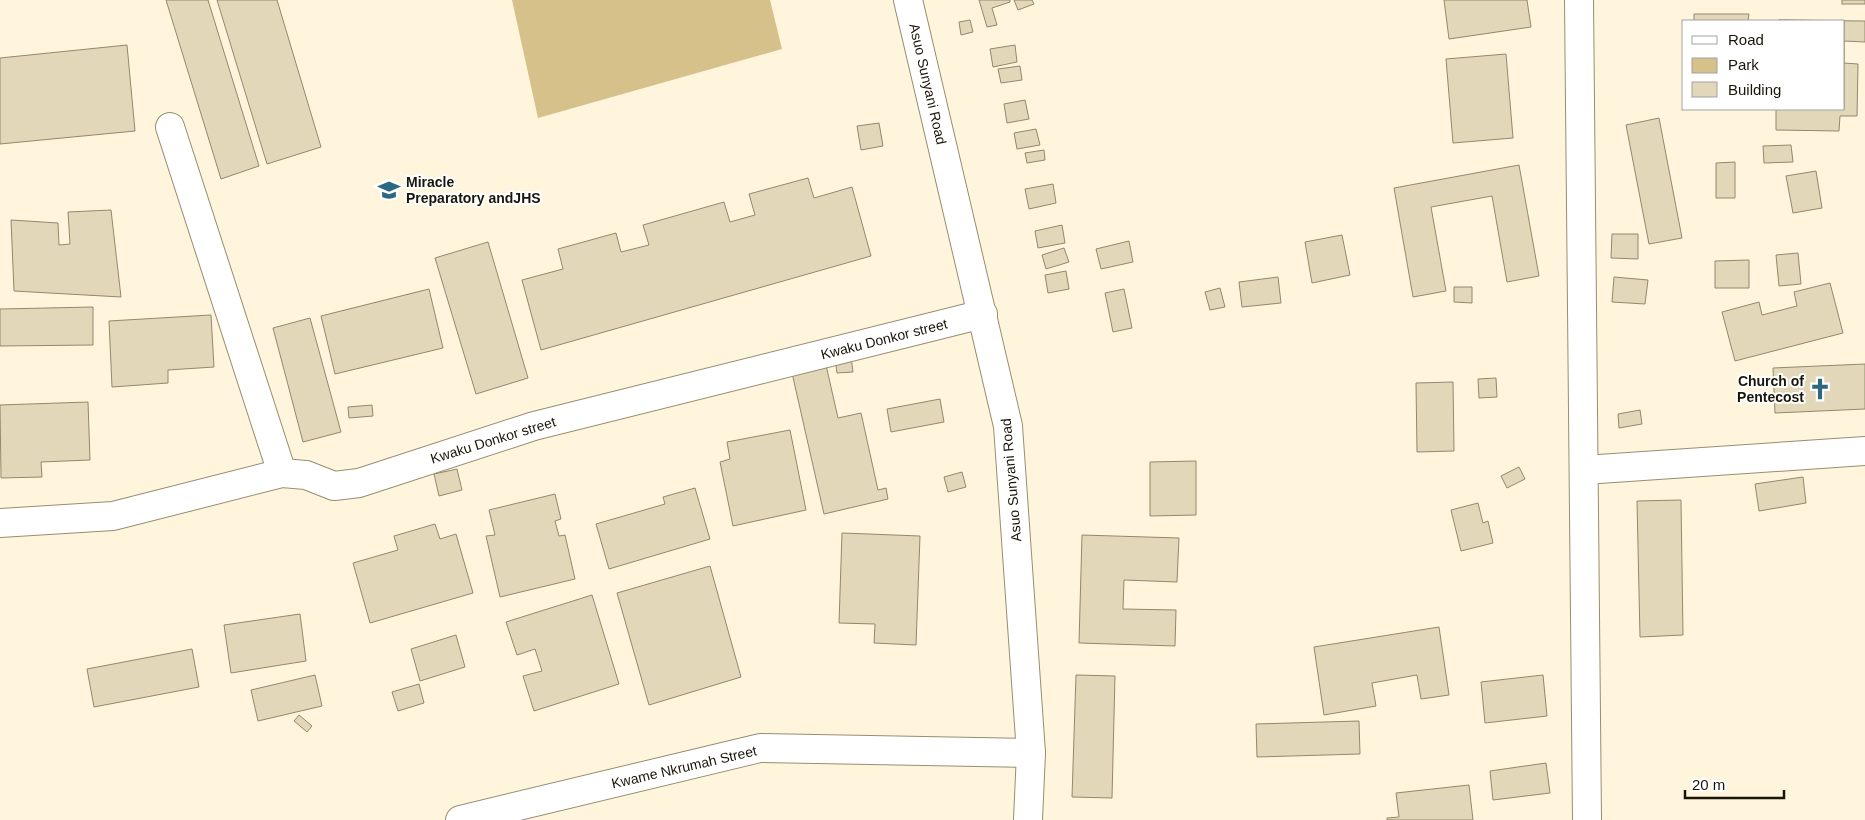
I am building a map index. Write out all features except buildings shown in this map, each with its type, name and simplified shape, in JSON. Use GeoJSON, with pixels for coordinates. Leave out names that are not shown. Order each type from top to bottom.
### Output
{"type":"FeatureCollection","features":[{"type":"Feature","properties":{"kind":"street","name":"Asuo Sunyani Road"},"geometry":{"type":"LineString","coordinates":[[908,0],[1008,426],[1031,753],[1028,820]]}},
{"type":"Feature","properties":{"kind":"street"},"geometry":{"type":"LineString","coordinates":[[1580,0],[1587,820]]}},
{"type":"Feature","properties":{"kind":"street"},"geometry":{"type":"LineString","coordinates":[[170,127],[282,474]]}},
{"type":"Feature","properties":{"kind":"street","name":"Kwaku Donkor street"},"geometry":{"type":"LineString","coordinates":[[0,523],[113,516],[282,474],[306,475],[334,486],[359,483],[534,426],[983,314]]}},
{"type":"Feature","properties":{"kind":"street"},"geometry":{"type":"LineString","coordinates":[[1584,470],[1865,452]]}},
{"type":"Feature","properties":{"kind":"street","name":"Kwame Nkrumah Street"},"geometry":{"type":"LineString","coordinates":[[460,820],[760,748],[1031,753]]}},
{"type":"Feature","properties":{"kind":"green space"},"geometry":{"type":"Polygon","coordinates":[[[512,0],[770,0],[782,49],[538,118],[512,0]]]}},
{"type":"Feature","properties":{"kind":"place","name":"Miracle Preparatory andJHS"},"geometry":{"type":"Point","coordinates":[389,190]}},
{"type":"Feature","properties":{"kind":"place","name":"Church of Pentecost"},"geometry":{"type":"Point","coordinates":[1820,389]}}]}
